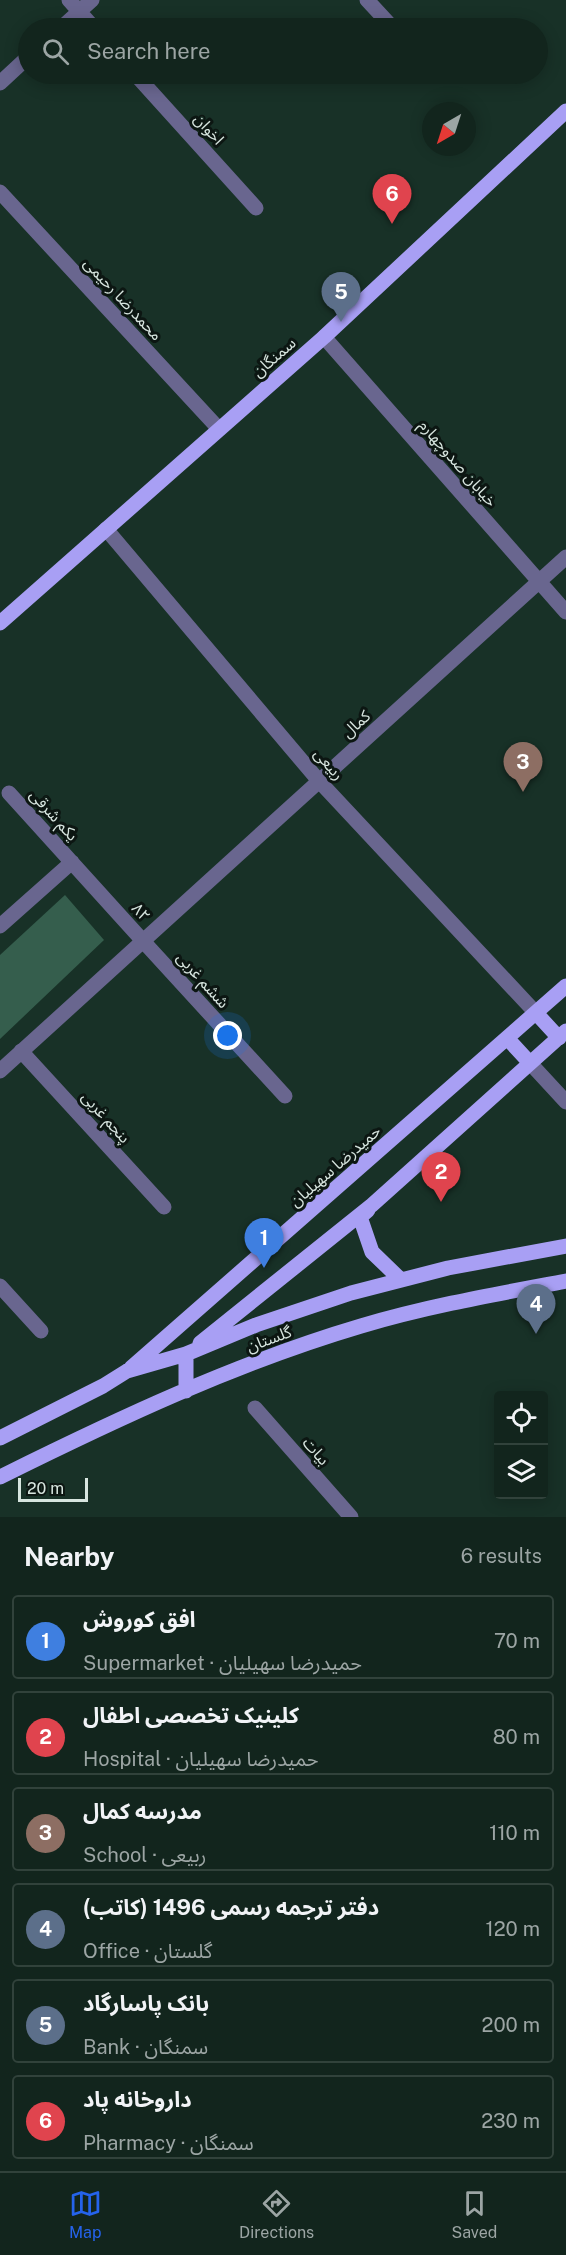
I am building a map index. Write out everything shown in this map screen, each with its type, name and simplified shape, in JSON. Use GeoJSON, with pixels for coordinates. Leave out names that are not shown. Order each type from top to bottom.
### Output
{"type":"FeatureCollection","features":[{"type":"Feature","properties":{"kind":"main road","name":"سمنگان"},"geometry":{"type":"LineString","coordinates":[[0,623],[324,337],[566,111]]}},
{"type":"Feature","properties":{"kind":"main road","name":"حمیدرضا سهیلیان"},"geometry":{"type":"LineString","coordinates":[[127,1371],[566,986]]}},
{"type":"Feature","properties":{"kind":"main road"},"geometry":{"type":"LineString","coordinates":[[401,1280],[372,1252],[364,1235],[360,1217],[562,1034],[536,1013]]}},
{"type":"Feature","properties":{"kind":"main road"},"geometry":{"type":"LineString","coordinates":[[507,1038],[530,1063]]}},
{"type":"Feature","properties":{"kind":"main road"},"geometry":{"type":"LineString","coordinates":[[186,1391],[186,1354],[372,1205]]}},
{"type":"Feature","properties":{"kind":"main road","name":"گلستان"},"geometry":{"type":"LineString","coordinates":[[0,1438],[103,1386],[127,1371],[186,1354],[288,1314],[351,1293],[448,1268],[566,1246]]}},
{"type":"Feature","properties":{"kind":"main road","name":"گلستان"},"geometry":{"type":"LineString","coordinates":[[0,1477],[117,1418],[268,1358],[361,1326],[456,1302],[566,1281]]}},
{"type":"Feature","properties":{"kind":"street"},"geometry":{"type":"LineString","coordinates":[[69,0],[85,18]]}},
{"type":"Feature","properties":{"kind":"street"},"geometry":{"type":"LineString","coordinates":[[72,18],[92,0]]}},
{"type":"Feature","properties":{"kind":"street"},"geometry":{"type":"LineString","coordinates":[[367,0],[384,18]]}},
{"type":"Feature","properties":{"kind":"street"},"geometry":{"type":"LineString","coordinates":[[0,83],[18,66]]}},
{"type":"Feature","properties":{"kind":"street","name":"اخوان"},"geometry":{"type":"LineString","coordinates":[[144,84],[256,208]]}},
{"type":"Feature","properties":{"kind":"street","name":"محمدرضا رحیمی"},"geometry":{"type":"LineString","coordinates":[[0,192],[219,429]]}},
{"type":"Feature","properties":{"kind":"street","name":"خیابان صدوچهارم"},"geometry":{"type":"LineString","coordinates":[[324,337],[566,612]]}},
{"type":"Feature","properties":{"kind":"street","name":"ربیعی"},"geometry":{"type":"LineString","coordinates":[[106,529],[320,781],[536,1013]]}},
{"type":"Feature","properties":{"kind":"street","name":"کمال"},"geometry":{"type":"LineString","coordinates":[[143,940],[566,557]]}},
{"type":"Feature","properties":{"kind":"street","name":"یکم شرقی"},"geometry":{"type":"LineString","coordinates":[[9,793],[72,862]]}},
{"type":"Feature","properties":{"kind":"street"},"geometry":{"type":"LineString","coordinates":[[0,926],[72,862]]}},
{"type":"Feature","properties":{"kind":"street","name":"۸۲"},"geometry":{"type":"LineString","coordinates":[[0,1071],[143,940],[72,862]]}},
{"type":"Feature","properties":{"kind":"street","name":"ششم غربی"},"geometry":{"type":"LineString","coordinates":[[143,940],[285,1096]]}},
{"type":"Feature","properties":{"kind":"street","name":"پنجم غربی"},"geometry":{"type":"LineString","coordinates":[[21,1051],[164,1207]]}},
{"type":"Feature","properties":{"kind":"street"},"geometry":{"type":"LineString","coordinates":[[530,1063],[566,1102]]}},
{"type":"Feature","properties":{"kind":"street"},"geometry":{"type":"LineString","coordinates":[[0,1286],[41,1331]]}},
{"type":"Feature","properties":{"kind":"street","name":"بیات"},"geometry":{"type":"LineString","coordinates":[[255,1408],[351,1517]]}},
{"type":"Feature","properties":{"kind":"green space"},"geometry":{"type":"Polygon","coordinates":[[[65,895],[104,940],[0,1039],[0,955],[65,895]]]}},
{"type":"Feature","properties":{"kind":"place","name":"داروخانه پاد"},"geometry":{"type":"Point","coordinates":[392,224]}},
{"type":"Feature","properties":{"kind":"place","name":"بانک پاسارگاد"},"geometry":{"type":"Point","coordinates":[341,322]}},
{"type":"Feature","properties":{"kind":"place","name":"مدرسه کمال"},"geometry":{"type":"Point","coordinates":[523,792]}},
{"type":"Feature","properties":{"kind":"place","name":"کلینیک تخصصی اطفال"},"geometry":{"type":"Point","coordinates":[441,1202]}},
{"type":"Feature","properties":{"kind":"place","name":"افق کوروش"},"geometry":{"type":"Point","coordinates":[264,1268]}},
{"type":"Feature","properties":{"kind":"place","name":"دفتر ترجمه رسمی 1496 (کاتب)"},"geometry":{"type":"Point","coordinates":[536,1334]}}]}
